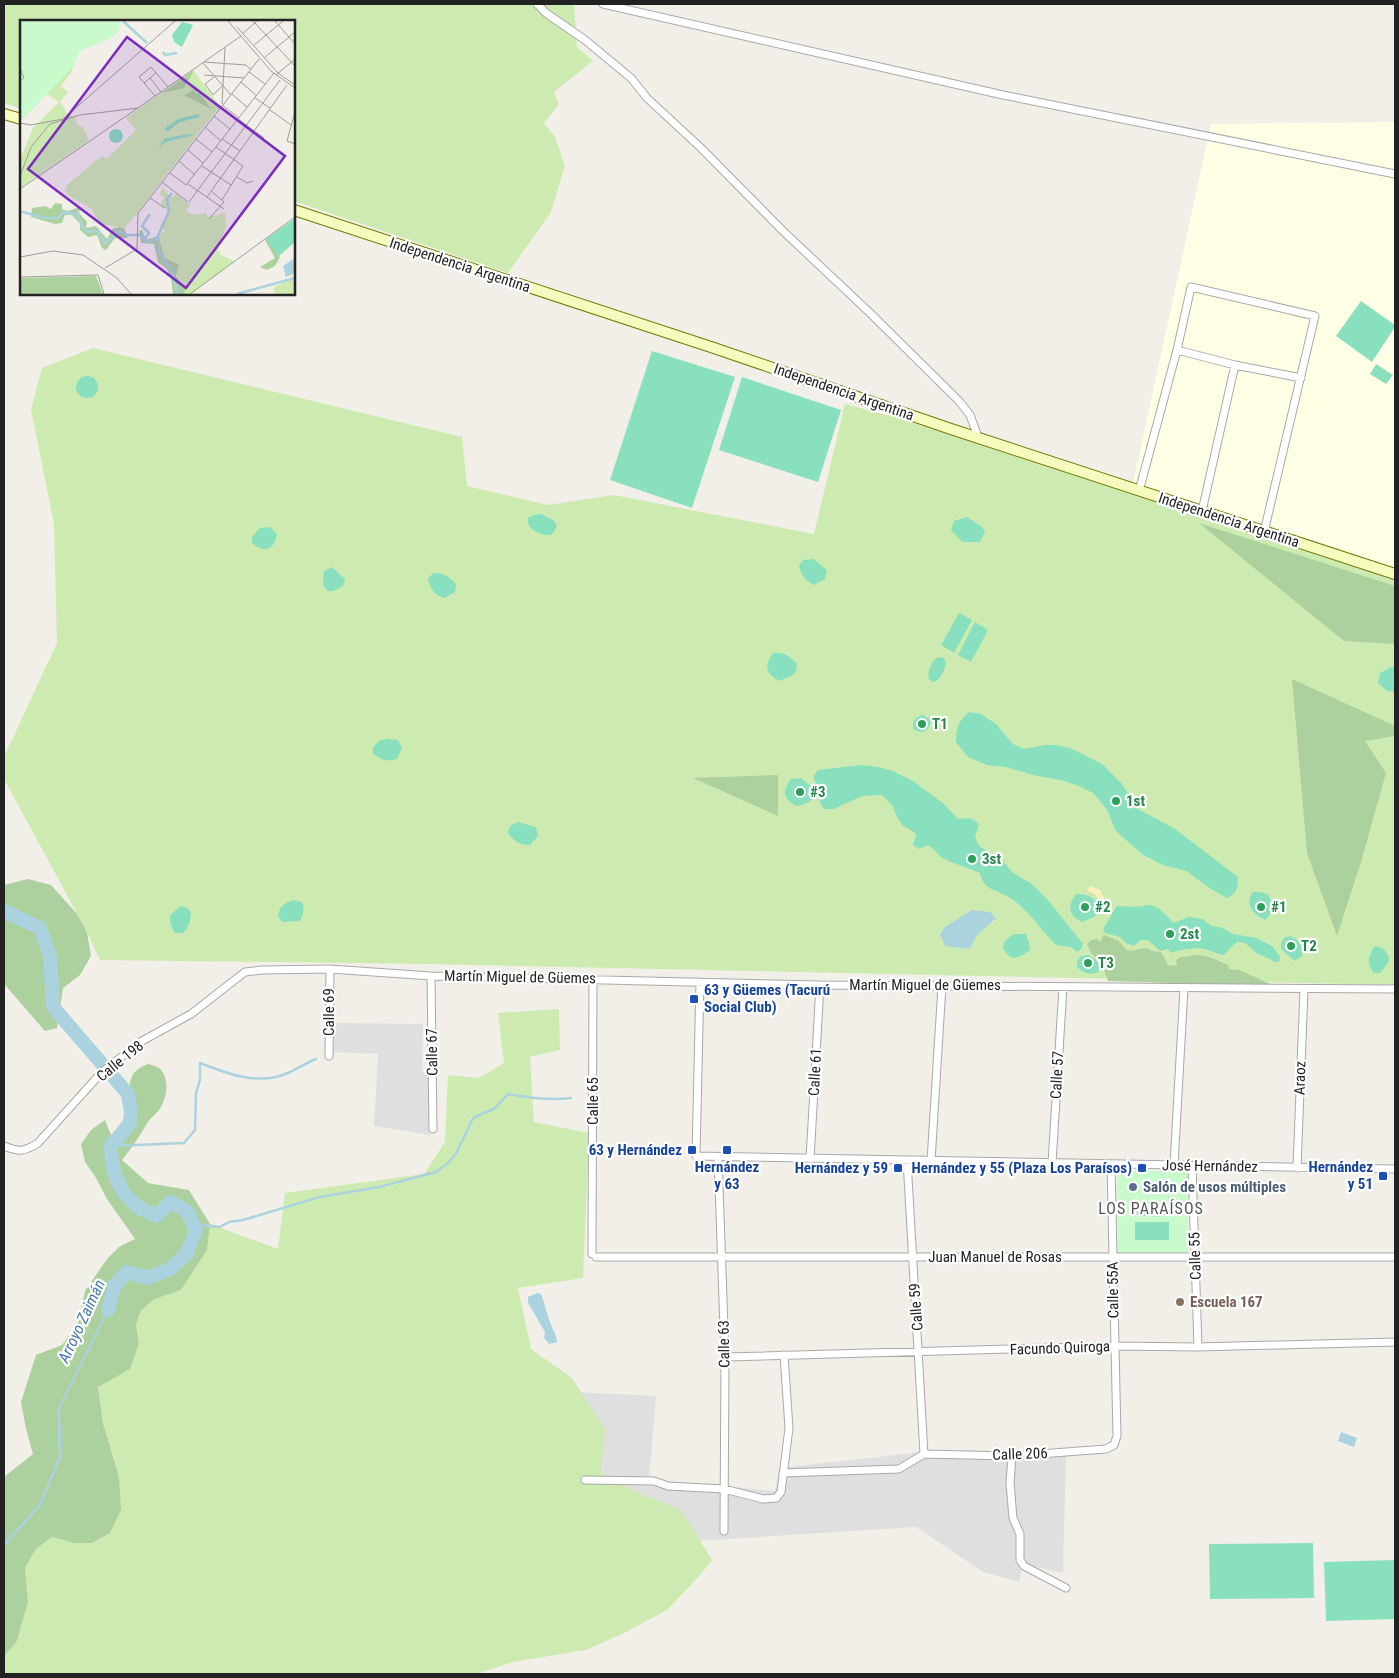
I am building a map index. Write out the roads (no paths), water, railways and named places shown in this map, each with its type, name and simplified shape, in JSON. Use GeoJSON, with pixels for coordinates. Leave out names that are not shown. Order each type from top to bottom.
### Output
{"type":"FeatureCollection","features":[{"type":"Feature","properties":{"kind":"street"},"geometry":{"type":"LineString","coordinates":[[537,4],[546,13],[586,40],[631,78],[647,98],[701,148],[784,232],[870,312],[959,401],[970,415],[978,437]]}},
{"type":"Feature","properties":{"kind":"street"},"geometry":{"type":"LineString","coordinates":[[603,4],[1004,95],[1395,174]]}},
{"type":"Feature","properties":{"kind":"street"},"geometry":{"type":"LineString","coordinates":[[4,114],[20,119]]}},
{"type":"Feature","properties":{"kind":"street","name":"Independencia Argentina"},"geometry":{"type":"LineString","coordinates":[[295,210],[1202,512],[1395,574]]}},
{"type":"Feature","properties":{"kind":"street"},"geometry":{"type":"LineString","coordinates":[[1139,490],[1177,350],[1190,287],[1315,316],[1264,532]]}},
{"type":"Feature","properties":{"kind":"street"},"geometry":{"type":"LineString","coordinates":[[1177,350],[1235,365],[1301,378]]}},
{"type":"Feature","properties":{"kind":"street"},"geometry":{"type":"LineString","coordinates":[[1202,512],[1235,365]]}},
{"type":"Feature","properties":{"kind":"street","name":"Martín Miguel de Güemes"},"geometry":{"type":"LineString","coordinates":[[245,972],[330,969],[431,976],[820,985],[1395,989]]}},
{"type":"Feature","properties":{"kind":"street","name":"Calle 69"},"geometry":{"type":"LineString","coordinates":[[329,1056],[330,969]]}},
{"type":"Feature","properties":{"kind":"street","name":"Calle 198"},"geometry":{"type":"LineString","coordinates":[[4,1146],[15,1151],[28,1150],[38,1143],[102,1072],[114,1062],[142,1042],[191,1014],[245,972]]}},
{"type":"Feature","properties":{"kind":"street","name":"Calle 67"},"geometry":{"type":"LineString","coordinates":[[431,976],[433,1129]]}},
{"type":"Feature","properties":{"kind":"street","name":"Calle 65"},"geometry":{"type":"LineString","coordinates":[[593,979],[594,1255]]}},
{"type":"Feature","properties":{"kind":"street","name":"José Hernández"},"geometry":{"type":"LineString","coordinates":[[700,982],[696,1156],[1395,1169]]}},
{"type":"Feature","properties":{"kind":"street","name":"Calle 61"},"geometry":{"type":"LineString","coordinates":[[810,1159],[820,985]]}},
{"type":"Feature","properties":{"kind":"street"},"geometry":{"type":"LineString","coordinates":[[931,1161],[942,986]]}},
{"type":"Feature","properties":{"kind":"street","name":"Calle 57"},"geometry":{"type":"LineString","coordinates":[[1052,1163],[1062,987]]}},
{"type":"Feature","properties":{"kind":"street"},"geometry":{"type":"LineString","coordinates":[[1174,1165],[1184,988]]}},
{"type":"Feature","properties":{"kind":"street","name":"Araoz"},"geometry":{"type":"LineString","coordinates":[[1297,1168],[1304,989]]}},
{"type":"Feature","properties":{"kind":"street","name":"Calle 63"},"geometry":{"type":"LineString","coordinates":[[718,1157],[725,1357],[724,1531]]}},
{"type":"Feature","properties":{"kind":"street","name":"Calle 59"},"geometry":{"type":"LineString","coordinates":[[907,1160],[924,1454]]}},
{"type":"Feature","properties":{"kind":"street","name":"Calle 55A"},"geometry":{"type":"LineString","coordinates":[[1111,1164],[1117,1436],[1114,1445]]}},
{"type":"Feature","properties":{"kind":"street","name":"Calle 55"},"geometry":{"type":"LineString","coordinates":[[1192,1166],[1198,1347]]}},
{"type":"Feature","properties":{"kind":"street","name":"Juan Manuel de Rosas"},"geometry":{"type":"LineString","coordinates":[[594,1255],[912,1257],[1395,1256]]}},
{"type":"Feature","properties":{"kind":"street","name":"Facundo Quiroga"},"geometry":{"type":"LineString","coordinates":[[725,1357],[1114,1346],[1198,1347],[1395,1342]]}},
{"type":"Feature","properties":{"kind":"street"},"geometry":{"type":"LineString","coordinates":[[585,1480],[654,1481],[668,1486],[724,1489],[763,1499],[776,1498],[781,1492],[788,1428],[784,1355]]}},
{"type":"Feature","properties":{"kind":"street","name":"Calle 206"},"geometry":{"type":"LineString","coordinates":[[924,1454],[1012,1456],[1106,1449],[1114,1445]]}},
{"type":"Feature","properties":{"kind":"street"},"geometry":{"type":"LineString","coordinates":[[783,1473],[899,1468],[924,1454]]}},
{"type":"Feature","properties":{"kind":"street"},"geometry":{"type":"LineString","coordinates":[[1012,1456],[1010,1483],[1013,1518],[1020,1534],[1020,1560],[1024,1566],[1066,1588]]}},
{"type":"Feature","properties":{"kind":"water"},"geometry":{"type":"Polygon","coordinates":[[[972,910],[990,912],[996,918],[976,936],[970,949],[945,946],[940,935],[945,927],[972,910]]]}},
{"type":"Feature","properties":{"kind":"water"},"geometry":{"type":"Polygon","coordinates":[[[537,1293],[541,1294],[557,1342],[549,1344],[544,1338],[545,1332],[528,1303],[528,1297],[537,1293]]]}},
{"type":"Feature","properties":{"kind":"water"},"geometry":{"type":"Polygon","coordinates":[[[1341,1432],[1357,1438],[1354,1447],[1338,1441],[1341,1432]]]}},
{"type":"Feature","properties":{"kind":"waterway","name":"Arroyo Zaimán"},"geometry":{"type":"LineString","coordinates":[[4,911],[40,928],[50,956],[53,1007],[128,1094],[131,1112],[130,1123],[111,1146],[114,1171],[124,1193],[143,1210],[157,1216],[170,1202],[187,1211],[196,1230],[187,1253],[170,1269],[147,1278],[127,1272],[115,1285],[108,1310]]}},
{"type":"Feature","properties":{"kind":"waterway"},"geometry":{"type":"LineString","coordinates":[[111,1146],[184,1143],[195,1130],[196,1093],[200,1080],[200,1063],[244,1077],[266,1078],[288,1073],[316,1059]]}},
{"type":"Feature","properties":{"kind":"waterway"},"geometry":{"type":"LineString","coordinates":[[193,1224],[220,1227],[229,1222],[243,1220],[320,1197],[379,1187],[436,1172],[456,1154],[472,1120],[494,1109],[508,1094],[540,1099],[571,1098]]}},
{"type":"Feature","properties":{"kind":"waterway","name":"Arroyo Zaimán"},"geometry":{"type":"LineString","coordinates":[[4,1545],[40,1505],[60,1457],[59,1408],[108,1310]]}},
{"type":"Feature","properties":{"kind":"place","name":"T1"},"geometry":{"type":"Point","coordinates":[922,724]}},
{"type":"Feature","properties":{"kind":"place","name":"#3"},"geometry":{"type":"Point","coordinates":[800,792]}},
{"type":"Feature","properties":{"kind":"place","name":"1st"},"geometry":{"type":"Point","coordinates":[1116,801]}},
{"type":"Feature","properties":{"kind":"place","name":"3st"},"geometry":{"type":"Point","coordinates":[972,859]}},
{"type":"Feature","properties":{"kind":"place","name":"#2"},"geometry":{"type":"Point","coordinates":[1085,907]}},
{"type":"Feature","properties":{"kind":"place","name":"#1"},"geometry":{"type":"Point","coordinates":[1261,907]}},
{"type":"Feature","properties":{"kind":"place","name":"2st"},"geometry":{"type":"Point","coordinates":[1170,934]}},
{"type":"Feature","properties":{"kind":"place","name":"T2"},"geometry":{"type":"Point","coordinates":[1291,946]}},
{"type":"Feature","properties":{"kind":"place","name":"T3"},"geometry":{"type":"Point","coordinates":[1088,963]}},
{"type":"Feature","properties":{"kind":"place","name":"63 y Güemes (Tacurú Social Club)"},"geometry":{"type":"Point","coordinates":[694,999]}},
{"type":"Feature","properties":{"kind":"place","name":"63 y Hernández"},"geometry":{"type":"Point","coordinates":[692,1150]}},
{"type":"Feature","properties":{"kind":"place","name":"Hernández y 63"},"geometry":{"type":"Point","coordinates":[727,1150]}},
{"type":"Feature","properties":{"kind":"place","name":"Hernández y 59"},"geometry":{"type":"Point","coordinates":[898,1168]}},
{"type":"Feature","properties":{"kind":"place","name":"Hernández y 55 (Plaza Los Paraísos)"},"geometry":{"type":"Point","coordinates":[1142,1168]}},
{"type":"Feature","properties":{"kind":"place","name":"Hernández y 51"},"geometry":{"type":"Point","coordinates":[1383,1176]}},
{"type":"Feature","properties":{"kind":"place","name":"Salón de usos múltiples"},"geometry":{"type":"Point","coordinates":[1133,1187]}},
{"type":"Feature","properties":{"kind":"place","name":"Escuela 167"},"geometry":{"type":"Point","coordinates":[1180,1302]}},
{"type":"Feature","properties":{"kind":"district","name":"LOS PARAÍSOS"},"geometry":{"type":"Point","coordinates":[1151,1208]}}]}
